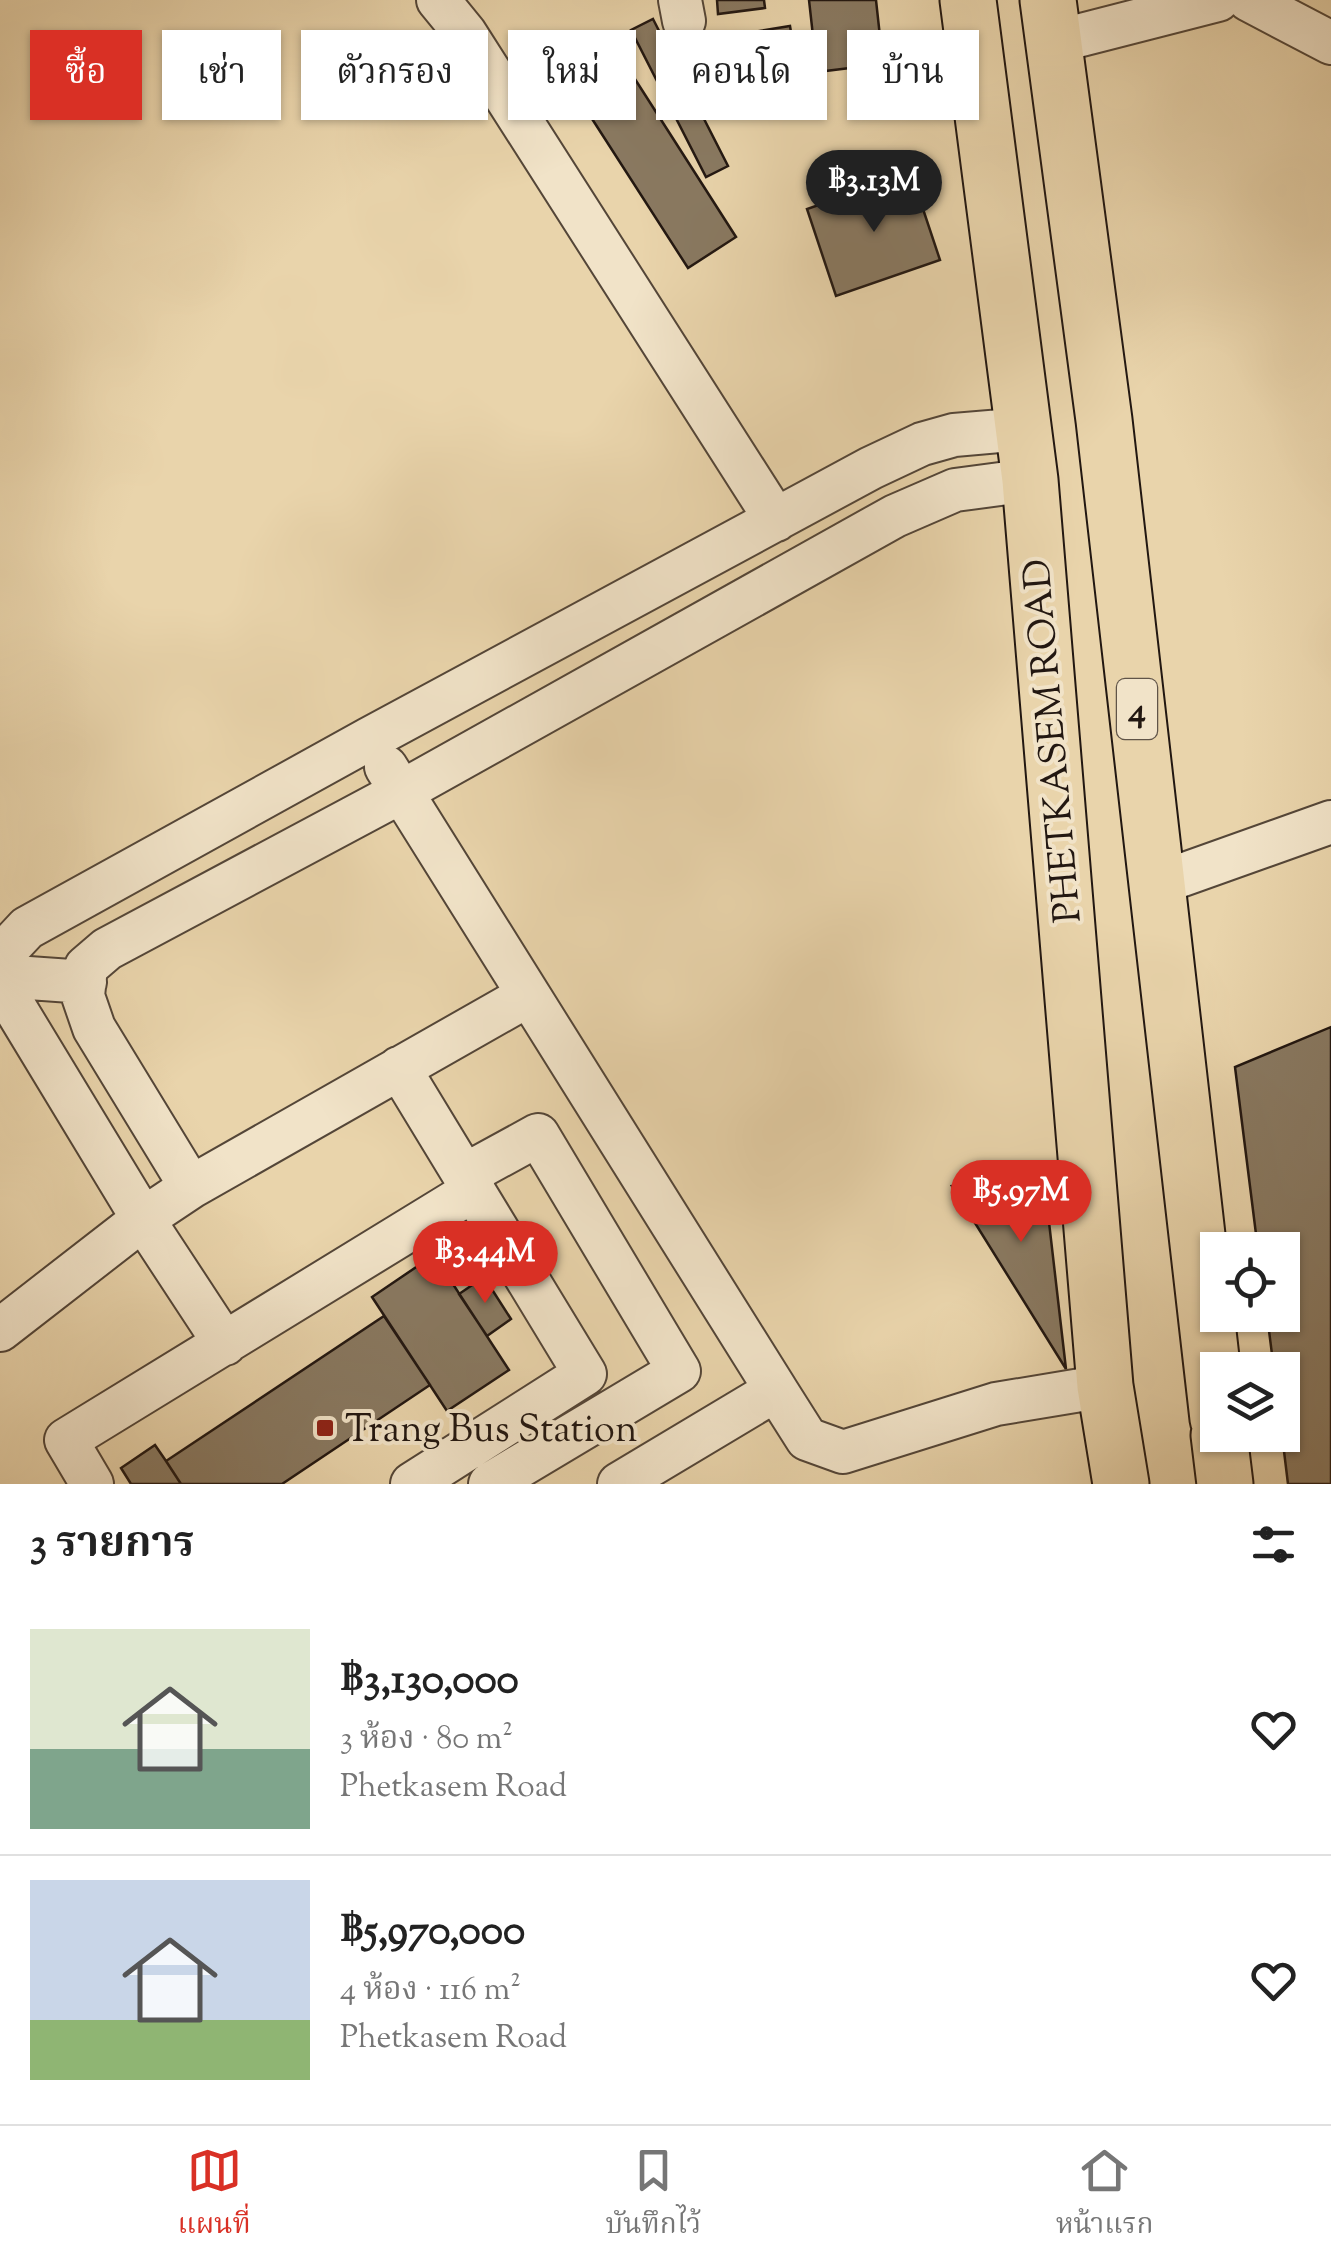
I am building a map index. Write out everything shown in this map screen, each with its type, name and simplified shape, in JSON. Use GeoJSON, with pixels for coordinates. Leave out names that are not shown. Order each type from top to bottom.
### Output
{"type":"FeatureCollection","features":[{"type":"Feature","properties":{"kind":"main road","name":"PHETKASEM ROAD"},"geometry":{"type":"LineString","coordinates":[[968,0],[1027,454],[1114,1481]]}},
{"type":"Feature","properties":{"kind":"main road","name":"4"},"geometry":{"type":"LineString","coordinates":[[1051,21],[1104,420],[1210,1352]]}},
{"type":"Feature","properties":{"kind":"main road"},"geometry":{"type":"LineString","coordinates":[[1027,454],[1104,420]]}},
{"type":"Feature","properties":{"kind":"main road"},"geometry":{"type":"LineString","coordinates":[[1027,454],[1110,473]]}},
{"type":"Feature","properties":{"kind":"main road"},"geometry":{"type":"LineString","coordinates":[[1221,1452],[1225,1484]]}},
{"type":"Feature","properties":{"kind":"lane"},"geometry":{"type":"LineString","coordinates":[[438,0],[465,33],[776,520]]}},
{"type":"Feature","properties":{"kind":"lane"},"geometry":{"type":"LineString","coordinates":[[1051,21],[1218,0]]}},
{"type":"Feature","properties":{"kind":"lane"},"geometry":{"type":"LineString","coordinates":[[1249,0],[1331,43]]}},
{"type":"Feature","properties":{"kind":"lane"},"geometry":{"type":"LineString","coordinates":[[0,965],[10,945],[28,928],[369,739],[922,444],[954,435],[1027,454]]}},
{"type":"Feature","properties":{"kind":"lane"},"geometry":{"type":"LineString","coordinates":[[192,1187],[94,1028],[83,996],[86,967],[108,950],[401,792],[895,516],[1027,454]]}},
{"type":"Feature","properties":{"kind":"lane"},"geometry":{"type":"LineString","coordinates":[[369,739],[807,1440],[843,1452],[996,1404],[1105,1386]]}},
{"type":"Feature","properties":{"kind":"lane"},"geometry":{"type":"LineString","coordinates":[[1157,884],[1331,822]]}},
{"type":"Feature","properties":{"kind":"lane"},"geometry":{"type":"LineString","coordinates":[[0,980],[85,982]]}},
{"type":"Feature","properties":{"kind":"lane"},"geometry":{"type":"LineString","coordinates":[[0,980],[143,1219],[224,1344]]}},
{"type":"Feature","properties":{"kind":"lane"},"geometry":{"type":"LineString","coordinates":[[0,1330],[143,1219],[192,1187],[527,996]]}},
{"type":"Feature","properties":{"kind":"lane"},"geometry":{"type":"LineString","coordinates":[[399,1068],[585,1374],[412,1484]]}},
{"type":"Feature","properties":{"kind":"lane"},"geometry":{"type":"LineString","coordinates":[[92,1484],[66,1440],[224,1344],[538,1134],[679,1372],[490,1484]]}},
{"type":"Feature","properties":{"kind":"lane"},"geometry":{"type":"LineString","coordinates":[[619,1484],[776,1390]]}},
{"type":"Feature","properties":{"kind":"building"},"geometry":{"type":"Polygon","coordinates":[[[717,0],[764,0],[765,8],[718,14],[717,0]]]}},
{"type":"Feature","properties":{"kind":"building"},"geometry":{"type":"Polygon","coordinates":[[[809,0],[876,0],[879,30],[847,30],[847,68],[827,71],[827,30],[812,30],[809,0]]]}},
{"type":"Feature","properties":{"kind":"building"},"geometry":{"type":"Polygon","coordinates":[[[653,19],[659,30],[656,79],[636,40],[636,30],[631,30],[653,19]]]}},
{"type":"Feature","properties":{"kind":"building"},"geometry":{"type":"Polygon","coordinates":[[[636,81],[656,112],[656,120],[661,120],[736,237],[688,268],[593,120],[636,120],[636,81]]]}},
{"type":"Feature","properties":{"kind":"building"},"geometry":{"type":"Polygon","coordinates":[[[677,120],[705,120],[728,166],[706,177],[677,120]]]}},
{"type":"Feature","properties":{"kind":"building"},"geometry":{"type":"Polygon","coordinates":[[[911,173],[940,260],[836,296],[807,209],[911,173]]]}},
{"type":"Feature","properties":{"kind":"building"},"geometry":{"type":"Polygon","coordinates":[[[1331,1027],[1331,1484],[1288,1484],[1284,1452],[1300,1452],[1300,1352],[1272,1352],[1269,1332],[1300,1332],[1300,1232],[1256,1232],[1235,1067],[1331,1027]]]}},
{"type":"Feature","properties":{"kind":"building"},"geometry":{"type":"Polygon","coordinates":[[[1044,1179],[1066,1369],[952,1186],[1044,1179]]]}},
{"type":"Feature","properties":{"kind":"building"},"geometry":{"type":"Polygon","coordinates":[[[434,1255],[509,1370],[447,1411],[372,1297],[434,1255]]]}},
{"type":"Feature","properties":{"kind":"building"},"geometry":{"type":"Polygon","coordinates":[[[484,1277],[511,1319],[487,1336],[459,1294],[484,1277]]]}},
{"type":"Feature","properties":{"kind":"building"},"geometry":{"type":"Polygon","coordinates":[[[384,1316],[430,1385],[282,1484],[181,1484],[166,1461],[384,1316]]]}},
{"type":"Feature","properties":{"kind":"building"},"geometry":{"type":"Polygon","coordinates":[[[155,1445],[181,1484],[131,1484],[121,1468],[155,1445]]]}},
{"type":"Feature","properties":{"kind":"place","name":"Trang Bus Station"},"geometry":{"type":"Point","coordinates":[325,1428]}}]}
